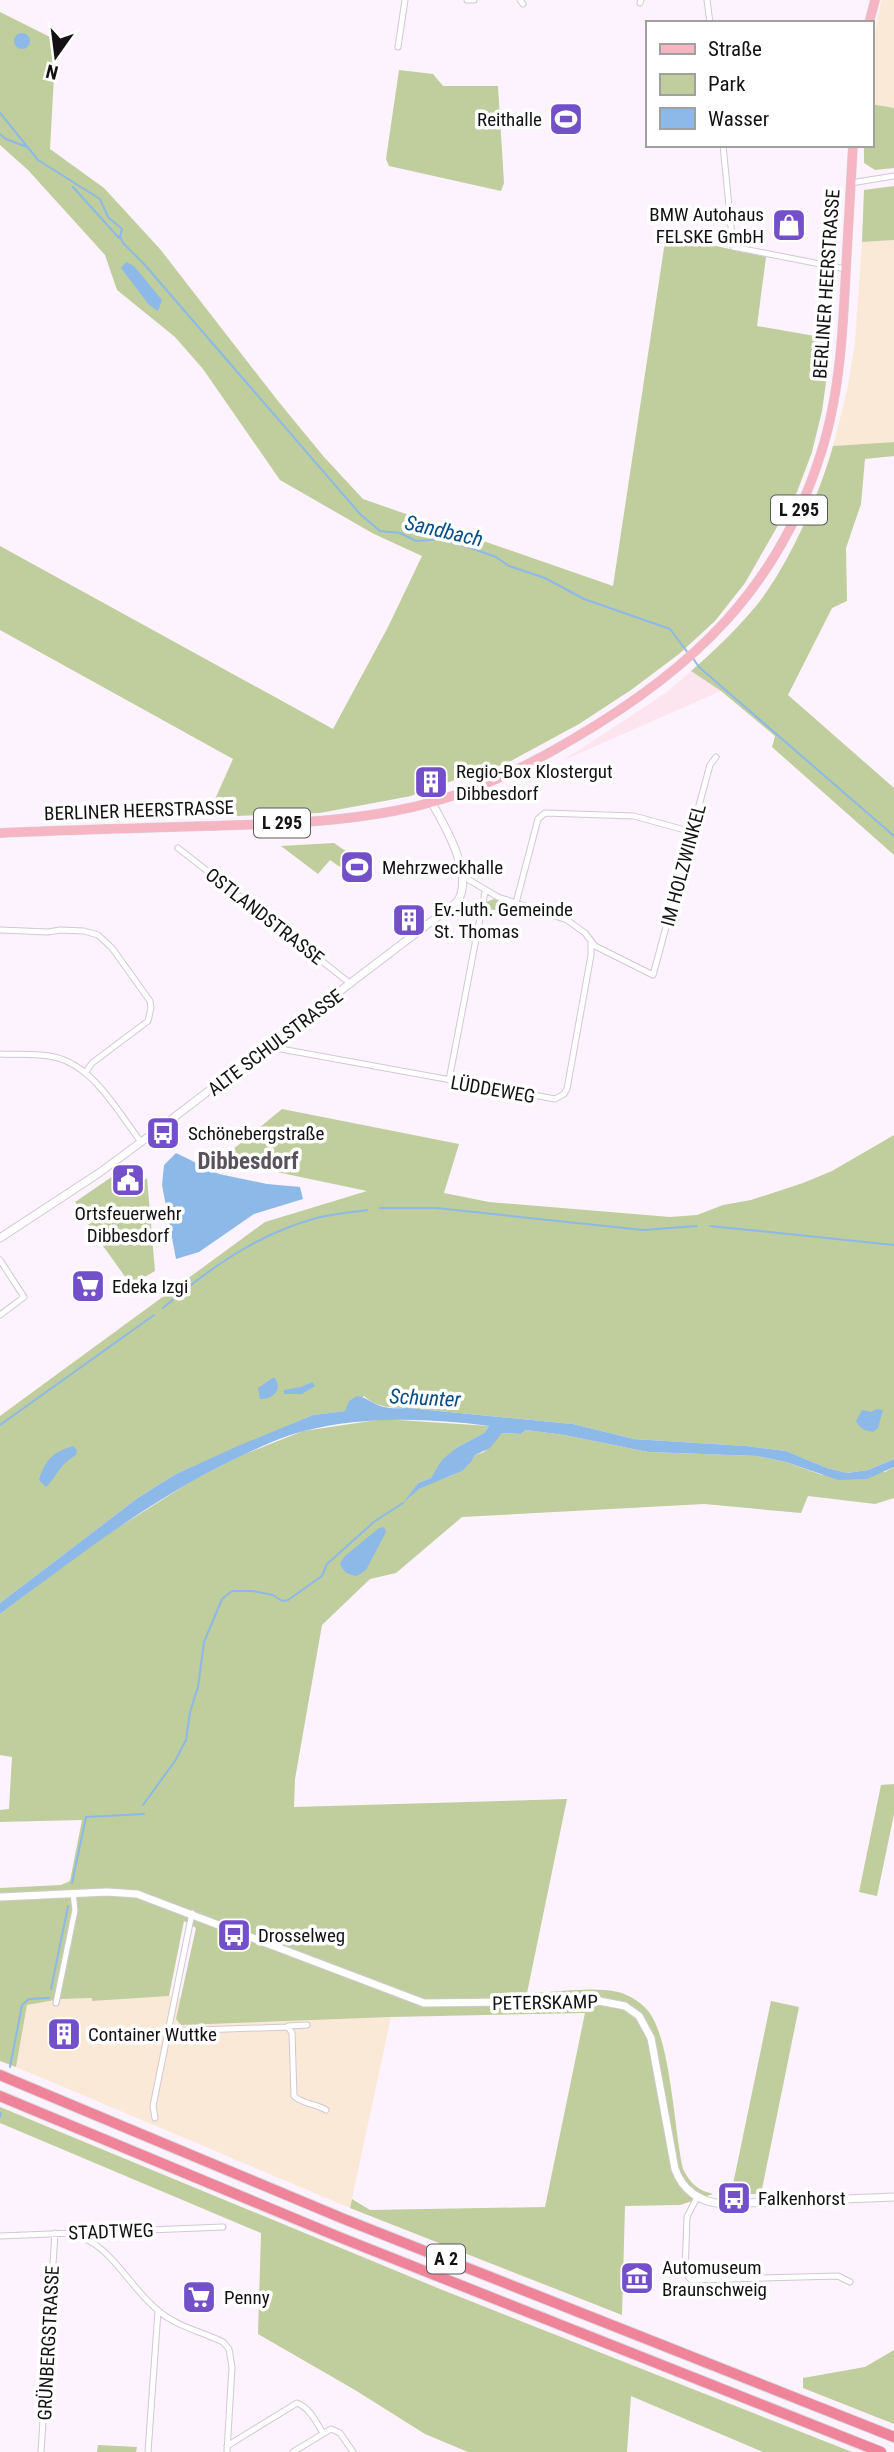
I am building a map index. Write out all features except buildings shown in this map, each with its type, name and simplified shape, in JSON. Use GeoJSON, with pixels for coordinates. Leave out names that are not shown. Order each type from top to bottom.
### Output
{"type":"FeatureCollection","features":[{"type":"Feature","properties":{"kind":"highway","name":"A 2"},"geometry":{"type":"LineString","coordinates":[[0,2075],[344,2219],[894,2437]]}},
{"type":"Feature","properties":{"kind":"highway","name":"A 2"},"geometry":{"type":"LineString","coordinates":[[0,2096],[339,2237],[881,2452]]}},
{"type":"Feature","properties":{"kind":"main road"},"geometry":{"type":"LineString","coordinates":[[870,21],[875,0]]}},
{"type":"Feature","properties":{"kind":"main road","name":"BERLINER HEERSTRASSE"},"geometry":{"type":"LineString","coordinates":[[0,833],[297,823],[350,818],[432,803],[485,785],[546,756],[605,721],[683,664],[733,615],[761,576],[806,496],[830,420],[842,343],[853,147]]}},
{"type":"Feature","properties":{"kind":"street"},"geometry":{"type":"LineString","coordinates":[[398,47],[405,0]]}},
{"type":"Feature","properties":{"kind":"street"},"geometry":{"type":"LineString","coordinates":[[467,0],[474,0]]}},
{"type":"Feature","properties":{"kind":"street"},"geometry":{"type":"LineString","coordinates":[[707,0],[710,21]]}},
{"type":"Feature","properties":{"kind":"street"},"geometry":{"type":"LineString","coordinates":[[723,147],[733,247],[846,269]]}},
{"type":"Feature","properties":{"kind":"street"},"geometry":{"type":"LineString","coordinates":[[851,183],[894,176]]}},
{"type":"Feature","properties":{"kind":"street","name":"IM HOLZWINKEL"},"geometry":{"type":"LineString","coordinates":[[591,943],[653,975],[710,765],[716,757]]}},
{"type":"Feature","properties":{"kind":"street"},"geometry":{"type":"LineString","coordinates":[[432,803],[442,820],[464,877],[485,892],[567,920],[585,933],[591,943]]}},
{"type":"Feature","properties":{"kind":"street"},"geometry":{"type":"LineString","coordinates":[[516,903],[538,819],[545,813],[634,816],[692,832]]}},
{"type":"Feature","properties":{"kind":"street","name":"OSTLANDSTRASSE"},"geometry":{"type":"LineString","coordinates":[[178,848],[351,984]]}},
{"type":"Feature","properties":{"kind":"street","name":"ALTE SCHULSTRASSE"},"geometry":{"type":"LineString","coordinates":[[0,1238],[141,1142],[454,905],[463,892],[464,877]]}},
{"type":"Feature","properties":{"kind":"street"},"geometry":{"type":"LineString","coordinates":[[449,1080],[485,892]]}},
{"type":"Feature","properties":{"kind":"street"},"geometry":{"type":"LineString","coordinates":[[0,930],[84,931],[98,935],[112,948],[149,1001],[151,1014],[145,1025],[92,1063],[86,1072]]}},
{"type":"Feature","properties":{"kind":"street","name":"LÜDDEWEG"},"geometry":{"type":"LineString","coordinates":[[270,1046],[555,1099],[564,1094],[591,943]]}},
{"type":"Feature","properties":{"kind":"street"},"geometry":{"type":"LineString","coordinates":[[0,1054],[52,1056],[86,1072],[141,1142]]}},
{"type":"Feature","properties":{"kind":"street"},"geometry":{"type":"LineString","coordinates":[[0,1259],[24,1297],[0,1315]]}},
{"type":"Feature","properties":{"kind":"street","name":"PETERSKAMP"},"geometry":{"type":"LineString","coordinates":[[0,1897],[130,1892],[163,1902],[424,2003],[618,2003],[633,2010],[646,2026],[651,2038],[675,2169],[683,2186],[697,2197]]}},
{"type":"Feature","properties":{"kind":"street"},"geometry":{"type":"LineString","coordinates":[[56,2003],[75,1910],[74,1893]]}},
{"type":"Feature","properties":{"kind":"street"},"geometry":{"type":"LineString","coordinates":[[155,2118],[153,2106],[191,1913]]}},
{"type":"Feature","properties":{"kind":"street"},"geometry":{"type":"LineString","coordinates":[[169,2031],[307,2025]]}},
{"type":"Feature","properties":{"kind":"street"},"geometry":{"type":"LineString","coordinates":[[285,2026],[292,2030],[295,2096],[326,2109]]}},
{"type":"Feature","properties":{"kind":"street"},"geometry":{"type":"LineString","coordinates":[[850,2282],[838,2276],[691,2280],[685,2273],[686,2221],[697,2197],[723,2204],[894,2197]]}},
{"type":"Feature","properties":{"kind":"street","name":"STADTWEG"},"geometry":{"type":"LineString","coordinates":[[0,2236],[223,2227]]}},
{"type":"Feature","properties":{"kind":"street","name":"GRÜNBERGSTRASSE"},"geometry":{"type":"LineString","coordinates":[[41,2452],[55,2233]]}},
{"type":"Feature","properties":{"kind":"street"},"geometry":{"type":"LineString","coordinates":[[68,2233],[85,2238],[100,2247],[158,2311],[223,2342],[229,2349],[232,2367],[227,2449]]}},
{"type":"Feature","properties":{"kind":"street"},"geometry":{"type":"LineString","coordinates":[[148,2452],[158,2311]]}},
{"type":"Feature","properties":{"kind":"street"},"geometry":{"type":"LineString","coordinates":[[227,2449],[298,2403],[312,2414],[323,2433]]}},
{"type":"Feature","properties":{"kind":"street"},"geometry":{"type":"LineString","coordinates":[[293,2452],[331,2429],[337,2431],[353,2452]]}},
{"type":"Feature","properties":{"kind":"shaded area"},"geometry":{"type":"Polygon","coordinates":[[[881,0],[894,0],[894,108],[873,104],[873,42],[881,0]]]}},
{"type":"Feature","properties":{"kind":"shaded area"},"geometry":{"type":"Polygon","coordinates":[[[894,240],[894,442],[833,446],[847,391],[855,342],[862,242],[894,240]]]}},
{"type":"Feature","properties":{"kind":"shaded area"},"geometry":{"type":"Polygon","coordinates":[[[691,671],[721,691],[562,761],[666,693],[691,671]]]}},
{"type":"Feature","properties":{"kind":"shaded area"},"geometry":{"type":"Polygon","coordinates":[[[169,1996],[181,1998],[177,2019],[181,2025],[391,2017],[350,2208],[16,2067],[27,2005],[61,1999],[93,1998],[93,2001],[169,1996]]]}},
{"type":"Feature","properties":{"kind":"green space"},"geometry":{"type":"Polygon","coordinates":[[[0,12],[56,40],[50,149],[104,188],[160,249],[278,401],[363,499],[613,586],[666,235],[766,257],[757,326],[832,339],[822,411],[812,452],[797,492],[745,583],[715,621],[679,654],[631,690],[579,724],[507,763],[411,796],[320,813],[207,817],[233,759],[0,630],[0,546],[333,729],[388,627],[422,556],[374,534],[280,480],[203,369],[175,337],[117,290],[105,255],[28,170],[0,145],[0,12]]]}},
{"type":"Feature","properties":{"kind":"green space"},"geometry":{"type":"Polygon","coordinates":[[[399,70],[433,74],[443,86],[498,86],[504,183],[501,191],[389,166],[386,159],[399,70]]]}},
{"type":"Feature","properties":{"kind":"green space"},"geometry":{"type":"Polygon","coordinates":[[[873,104],[894,108],[894,168],[875,170],[864,163],[864,147],[873,147],[873,104]]]}},
{"type":"Feature","properties":{"kind":"green space"},"geometry":{"type":"Polygon","coordinates":[[[894,186],[894,240],[862,242],[864,190],[894,186]]]}},
{"type":"Feature","properties":{"kind":"green space"},"geometry":{"type":"Polygon","coordinates":[[[894,442],[894,456],[865,459],[861,504],[846,548],[847,601],[832,608],[788,695],[894,788],[894,855],[772,747],[775,736],[721,691],[691,671],[741,623],[780,571],[802,529],[833,446],[894,442]]]}},
{"type":"Feature","properties":{"kind":"green space"},"geometry":{"type":"Polygon","coordinates":[[[334,843],[347,852],[344,857],[349,861],[343,869],[330,860],[318,874],[281,846],[334,843]]]}},
{"type":"Feature","properties":{"kind":"green space"},"geometry":{"type":"Polygon","coordinates":[[[494,899],[503,902],[503,911],[487,909],[486,914],[483,913],[486,902],[494,899]]]}},
{"type":"Feature","properties":{"kind":"green space"},"geometry":{"type":"Polygon","coordinates":[[[282,1109],[459,1144],[444,1193],[489,1202],[670,1217],[697,1215],[803,1183],[832,1171],[894,1135],[894,1459],[868,1470],[847,1473],[786,1451],[634,1439],[573,1424],[390,1407],[374,1403],[364,1396],[346,1411],[313,1415],[176,1474],[139,1497],[0,1603],[0,1416],[265,1222],[367,1191],[220,1160],[282,1109]]]}},
{"type":"Feature","properties":{"kind":"green space"},"geometry":{"type":"Polygon","coordinates":[[[113,1176],[126,1194],[147,1178],[155,1271],[131,1285],[88,1225],[105,1210],[88,1222],[75,1202],[113,1176]]]}},
{"type":"Feature","properties":{"kind":"green space"},"geometry":{"type":"Polygon","coordinates":[[[384,1419],[489,1426],[484,1433],[456,1448],[431,1478],[418,1483],[406,1500],[419,1489],[457,1473],[470,1463],[475,1455],[484,1452],[502,1433],[521,1434],[526,1430],[648,1452],[757,1456],[786,1462],[822,1475],[885,1472],[894,1467],[894,1498],[875,1504],[808,1496],[801,1513],[704,1504],[462,1517],[396,1573],[370,1579],[322,1625],[295,1779],[294,1807],[567,1799],[527,1993],[607,1990],[627,1995],[649,2012],[656,2025],[667,2064],[683,2169],[695,2185],[713,2194],[680,2205],[625,2206],[622,2315],[350,2208],[352,2199],[370,2210],[545,2207],[585,2013],[181,2025],[176,2019],[196,1928],[184,1921],[169,1996],[92,2001],[92,1998],[61,1999],[27,2005],[16,2067],[0,2061],[0,1888],[61,1885],[70,1881],[82,1820],[0,1822],[0,1810],[9,1809],[12,1757],[0,1755],[0,1614],[97,1541],[195,1479],[245,1454],[303,1431],[384,1419]]]}},
{"type":"Feature","properties":{"kind":"green space"},"geometry":{"type":"Polygon","coordinates":[[[894,1784],[894,1814],[877,1896],[859,1892],[881,1785],[894,1784]]]}},
{"type":"Feature","properties":{"kind":"green space"},"geometry":{"type":"Polygon","coordinates":[[[771,2001],[799,2007],[761,2194],[731,2194],[771,2001]]]}},
{"type":"Feature","properties":{"kind":"green space"},"geometry":{"type":"Polygon","coordinates":[[[0,2107],[440,2289],[852,2452],[763,2452],[631,2396],[627,2452],[468,2452],[425,2434],[258,2334],[261,2233],[0,2123],[0,2107]]]}},
{"type":"Feature","properties":{"kind":"green space"},"geometry":{"type":"Polygon","coordinates":[[[894,2350],[894,2424],[803,2388],[803,2378],[865,2367],[894,2350]]]}},
{"type":"Feature","properties":{"kind":"green space"},"geometry":{"type":"Polygon","coordinates":[[[98,2445],[137,2447],[136,2452],[97,2452],[98,2445]]]}},
{"type":"Feature","properties":{"kind":"water"},"geometry":{"type":"Polygon","coordinates":[[[22,33],[28,35],[28,47],[22,49],[16,47],[14,41],[16,35],[22,33]]]}},
{"type":"Feature","properties":{"kind":"water"},"geometry":{"type":"Polygon","coordinates":[[[126,262],[134,266],[162,300],[158,311],[149,305],[121,268],[126,262]]]}},
{"type":"Feature","properties":{"kind":"water"},"geometry":{"type":"Polygon","coordinates":[[[176,1153],[219,1174],[267,1184],[300,1187],[303,1199],[254,1214],[199,1252],[176,1259],[162,1185],[164,1165],[176,1153]]]}},
{"type":"Feature","properties":{"kind":"water"},"geometry":{"type":"Polygon","coordinates":[[[274,1377],[278,1386],[276,1393],[269,1398],[260,1399],[258,1388],[274,1377]]]}},
{"type":"Feature","properties":{"kind":"water"},"geometry":{"type":"Polygon","coordinates":[[[312,1382],[315,1386],[302,1394],[284,1394],[284,1390],[312,1382]]]}},
{"type":"Feature","properties":{"kind":"water"},"geometry":{"type":"Polygon","coordinates":[[[357,1396],[390,1408],[573,1424],[634,1439],[786,1451],[847,1473],[868,1470],[894,1459],[894,1467],[867,1479],[838,1480],[786,1462],[757,1456],[648,1452],[526,1430],[521,1434],[502,1433],[490,1448],[475,1455],[462,1471],[419,1489],[403,1503],[418,1483],[431,1478],[442,1460],[456,1448],[484,1433],[489,1426],[396,1420],[327,1426],[268,1443],[203,1475],[143,1511],[0,1614],[0,1603],[139,1497],[176,1474],[313,1415],[345,1411],[349,1401],[357,1396]]]}},
{"type":"Feature","properties":{"kind":"water"},"geometry":{"type":"Polygon","coordinates":[[[862,1410],[871,1412],[883,1410],[878,1428],[873,1432],[865,1430],[856,1421],[862,1410]]]}},
{"type":"Feature","properties":{"kind":"water"},"geometry":{"type":"Polygon","coordinates":[[[73,1446],[77,1450],[76,1455],[46,1487],[39,1480],[47,1462],[55,1454],[73,1446]]]}},
{"type":"Feature","properties":{"kind":"water"},"geometry":{"type":"Polygon","coordinates":[[[384,1527],[386,1532],[366,1570],[357,1576],[346,1572],[340,1563],[345,1556],[379,1528],[384,1527]]]}},
{"type":"Feature","properties":{"kind":"waterway","name":"Sandbach"},"geometry":{"type":"LineString","coordinates":[[0,113],[38,160],[100,199],[108,217],[122,229],[120,236],[123,243],[360,514],[380,531],[400,533],[416,541],[440,539],[496,557],[509,566],[545,578],[584,599],[670,629],[688,653]]}},
{"type":"Feature","properties":{"kind":"waterway"},"geometry":{"type":"LineString","coordinates":[[0,134],[27,147]]}},
{"type":"Feature","properties":{"kind":"waterway"},"geometry":{"type":"LineString","coordinates":[[73,187],[119,238]]}},
{"type":"Feature","properties":{"kind":"waterway","name":"Sandbach"},"geometry":{"type":"LineString","coordinates":[[692,657],[699,667],[894,836]]}},
{"type":"Feature","properties":{"kind":"waterway"},"geometry":{"type":"LineString","coordinates":[[380,1208],[436,1208],[643,1230],[697,1226]]}},
{"type":"Feature","properties":{"kind":"waterway"},"geometry":{"type":"LineString","coordinates":[[163,1308],[215,1267],[272,1234],[319,1217],[367,1210]]}},
{"type":"Feature","properties":{"kind":"waterway"},"geometry":{"type":"LineString","coordinates":[[710,1226],[894,1245]]}},
{"type":"Feature","properties":{"kind":"waterway"},"geometry":{"type":"LineString","coordinates":[[0,1425],[154,1315]]}},
{"type":"Feature","properties":{"kind":"waterway"},"geometry":{"type":"LineString","coordinates":[[143,1805],[175,1761],[186,1740],[190,1712],[198,1687],[204,1642],[222,1599],[232,1591],[253,1591],[273,1595],[282,1601],[288,1600],[322,1576],[327,1564],[375,1521],[403,1503]]}},
{"type":"Feature","properties":{"kind":"waterway"},"geometry":{"type":"LineString","coordinates":[[72,1883],[86,1817],[144,1814]]}},
{"type":"Feature","properties":{"kind":"waterway"},"geometry":{"type":"LineString","coordinates":[[51,1989],[68,1906]]}},
{"type":"Feature","properties":{"kind":"waterway"},"geometry":{"type":"LineString","coordinates":[[10,2067],[22,2005],[29,1999],[49,1998]]}},
{"type":"Feature","properties":{"kind":"waterway"},"geometry":{"type":"LineString","coordinates":[[0,2117],[1,2113]]}},
{"type":"Feature","properties":{"kind":"place","name":"Reithalle"},"geometry":{"type":"Point","coordinates":[566,119]}},
{"type":"Feature","properties":{"kind":"place","name":"BMW Autohaus FELSKE GmbH"},"geometry":{"type":"Point","coordinates":[789,225]}},
{"type":"Feature","properties":{"kind":"place","name":"Regio-Box Klostergut Dibbesdorf"},"geometry":{"type":"Point","coordinates":[431,782]}},
{"type":"Feature","properties":{"kind":"place","name":"Mehrzweckhalle"},"geometry":{"type":"Point","coordinates":[357,867]}},
{"type":"Feature","properties":{"kind":"place","name":"Ev.-luth. Gemeinde St. Thomas"},"geometry":{"type":"Point","coordinates":[409,920]}},
{"type":"Feature","properties":{"kind":"place","name":"Schönebergstraße"},"geometry":{"type":"Point","coordinates":[163,1133]}},
{"type":"Feature","properties":{"kind":"place","name":"Ortsfeuerwehr Dibbesdorf"},"geometry":{"type":"Point","coordinates":[128,1180]}},
{"type":"Feature","properties":{"kind":"place","name":"Edeka Izgi"},"geometry":{"type":"Point","coordinates":[88,1286]}},
{"type":"Feature","properties":{"kind":"place","name":"Drosselweg"},"geometry":{"type":"Point","coordinates":[234,1935]}},
{"type":"Feature","properties":{"kind":"place","name":"Container Wuttke"},"geometry":{"type":"Point","coordinates":[64,2034]}},
{"type":"Feature","properties":{"kind":"place","name":"Falkenhorst"},"geometry":{"type":"Point","coordinates":[734,2198]}},
{"type":"Feature","properties":{"kind":"place","name":"Automuseum Braunschweig"},"geometry":{"type":"Point","coordinates":[637,2278]}},
{"type":"Feature","properties":{"kind":"place","name":"Penny"},"geometry":{"type":"Point","coordinates":[199,2297]}},
{"type":"Feature","properties":{"kind":"district","name":"Dibbesdorf"},"geometry":{"type":"Point","coordinates":[248,1161]}},
{"type":"Feature","properties":{"kind":"water label","name":"Schunter"},"geometry":{"type":"Point","coordinates":[425,1398]}}]}
